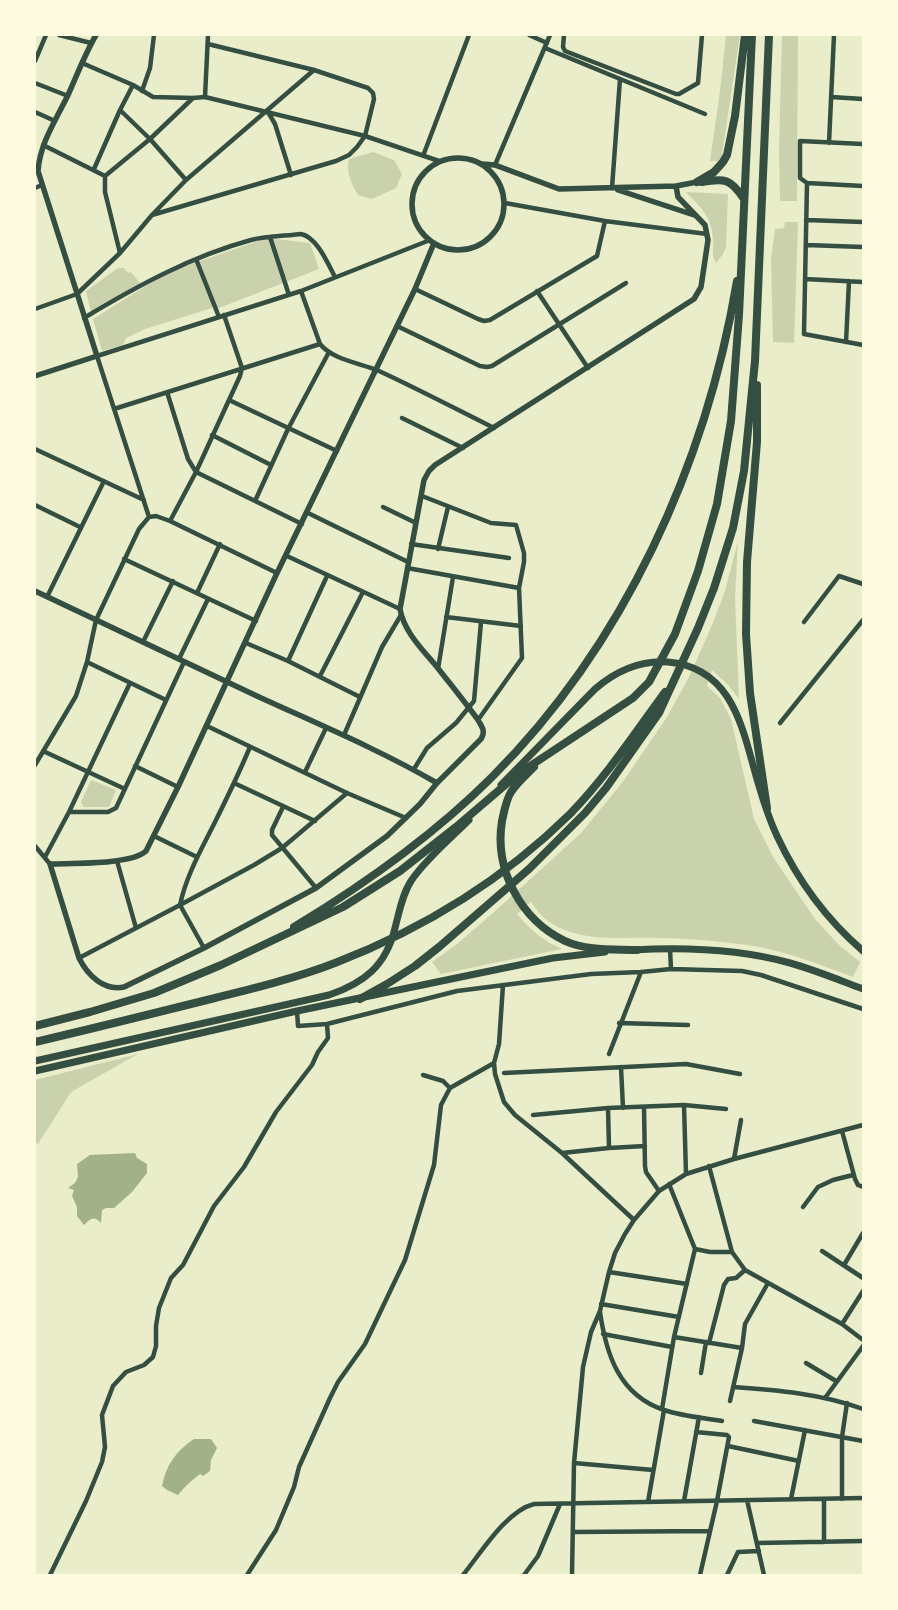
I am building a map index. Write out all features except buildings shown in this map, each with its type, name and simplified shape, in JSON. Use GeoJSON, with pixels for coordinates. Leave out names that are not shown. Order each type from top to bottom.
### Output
{"type":"FeatureCollection","features":[{"type":"Feature","properties":{"kind":"highway"},"geometry":{"type":"LineString","coordinates":[[697,182],[714,172],[723,162],[730,148],[745,35]]}},
{"type":"Feature","properties":{"kind":"highway"},"geometry":{"type":"LineString","coordinates":[[35,1026],[154,993],[197,976],[325,917],[367,893],[400,871],[456,827],[518,774],[608,715],[642,690],[656,671],[675,634],[687,604],[715,513],[731,421],[739,315],[752,35]]}},
{"type":"Feature","properties":{"kind":"highway"},"geometry":{"type":"LineString","coordinates":[[360,999],[415,966],[529,869],[565,834],[606,788],[659,713],[689,650],[714,588],[733,528],[739,502],[749,427],[755,361],[769,35]]}},
{"type":"Feature","properties":{"kind":"highway"},"geometry":{"type":"LineString","coordinates":[[697,182],[728,181],[744,199]]}},
{"type":"Feature","properties":{"kind":"highway"},"geometry":{"type":"LineString","coordinates":[[252,951],[368,880],[416,844],[467,801],[524,743],[596,648],[646,562],[686,473],[716,379],[742,247]]}},
{"type":"Feature","properties":{"kind":"highway"},"geometry":{"type":"LineString","coordinates":[[755,361],[757,442],[747,562],[746,634],[750,693],[767,808]]}},
{"type":"Feature","properties":{"kind":"highway"},"geometry":{"type":"LineString","coordinates":[[35,1061],[329,994],[347,989],[361,981],[372,973],[391,943],[404,894],[411,882],[521,764],[606,680],[619,672],[649,662],[686,665],[712,679],[728,698],[738,714],[776,834],[804,887],[834,924],[863,951]]}},
{"type":"Feature","properties":{"kind":"highway"},"geometry":{"type":"LineString","coordinates":[[35,1042],[278,982],[333,964],[414,928],[452,907],[512,865],[538,844],[570,813],[613,764],[675,678]]}},
{"type":"Feature","properties":{"kind":"highway"},"geometry":{"type":"LineString","coordinates":[[511,792],[544,757],[557,748]]}},
{"type":"Feature","properties":{"kind":"highway"},"geometry":{"type":"LineString","coordinates":[[521,764],[503,816],[501,844],[504,868],[513,890],[524,909],[536,923],[566,942],[598,949],[636,950]]}},
{"type":"Feature","properties":{"kind":"highway"},"geometry":{"type":"LineString","coordinates":[[35,1071],[296,1011],[587,953],[670,949],[724,951],[791,963],[863,989]]}},
{"type":"Feature","properties":{"kind":"street"},"geometry":{"type":"LineString","coordinates":[[35,61],[46,35]]}},
{"type":"Feature","properties":{"kind":"street"},"geometry":{"type":"LineString","coordinates":[[59,35],[91,44]]}},
{"type":"Feature","properties":{"kind":"street"},"geometry":{"type":"LineString","coordinates":[[38,171],[43,145],[96,35]]}},
{"type":"Feature","properties":{"kind":"street"},"geometry":{"type":"LineString","coordinates":[[142,90],[150,68],[154,35]]}},
{"type":"Feature","properties":{"kind":"street"},"geometry":{"type":"LineString","coordinates":[[205,97],[208,35]]}},
{"type":"Feature","properties":{"kind":"street"},"geometry":{"type":"LineString","coordinates":[[423,156],[469,35]]}},
{"type":"Feature","properties":{"kind":"street"},"geometry":{"type":"LineString","coordinates":[[529,35],[546,45],[620,79],[705,114]]}},
{"type":"Feature","properties":{"kind":"street"},"geometry":{"type":"LineString","coordinates":[[495,165],[550,35]]}},
{"type":"Feature","properties":{"kind":"street"},"geometry":{"type":"LineString","coordinates":[[564,35],[563,46],[565,51],[679,94],[700,80],[702,35]]}},
{"type":"Feature","properties":{"kind":"street"},"geometry":{"type":"LineString","coordinates":[[829,143],[834,35]]}},
{"type":"Feature","properties":{"kind":"street"},"geometry":{"type":"LineString","coordinates":[[152,215],[336,161],[349,155],[358,147],[365,136],[374,99],[373,93],[368,88],[314,70],[208,44]]}},
{"type":"Feature","properties":{"kind":"street"},"geometry":{"type":"LineString","coordinates":[[82,63],[157,97],[205,97],[365,136],[439,162]]}},
{"type":"Feature","properties":{"kind":"street"},"geometry":{"type":"LineString","coordinates":[[35,309],[77,294],[120,253],[152,215],[186,180],[268,112],[314,70]]}},
{"type":"Feature","properties":{"kind":"street"},"geometry":{"type":"LineString","coordinates":[[612,188],[620,79]]}},
{"type":"Feature","properties":{"kind":"street"},"geometry":{"type":"LineString","coordinates":[[35,83],[68,96]]}},
{"type":"Feature","properties":{"kind":"street"},"geometry":{"type":"LineString","coordinates":[[94,169],[133,85]]}},
{"type":"Feature","properties":{"kind":"street"},"geometry":{"type":"LineString","coordinates":[[831,97],[863,99]]}},
{"type":"Feature","properties":{"kind":"street"},"geometry":{"type":"LineString","coordinates":[[105,176],[150,139],[193,98]]}},
{"type":"Feature","properties":{"kind":"street"},"geometry":{"type":"LineString","coordinates":[[120,110],[150,139],[186,180]]}},
{"type":"Feature","properties":{"kind":"street"},"geometry":{"type":"LineString","coordinates":[[35,112],[55,121]]}},
{"type":"Feature","properties":{"kind":"street"},"geometry":{"type":"LineString","coordinates":[[268,112],[292,175]]}},
{"type":"Feature","properties":{"kind":"street"},"geometry":{"type":"LineString","coordinates":[[863,144],[800,141],[800,178],[807,184],[863,186]]}},
{"type":"Feature","properties":{"kind":"street"},"geometry":{"type":"LineString","coordinates":[[43,145],[105,176]]}},
{"type":"Feature","properties":{"kind":"street"},"geometry":{"type":"LineString","coordinates":[[450,158],[472,159],[482,164],[490,170],[501,185],[505,204],[501,222],[496,231],[481,244],[462,250],[443,247],[432,242],[419,229],[412,206],[412,198],[420,176],[432,165],[450,158]]}},
{"type":"Feature","properties":{"kind":"street"},"geometry":{"type":"LineString","coordinates":[[35,162],[149,517]]}},
{"type":"Feature","properties":{"kind":"street"},"geometry":{"type":"LineString","coordinates":[[482,164],[495,165],[559,189],[676,186],[697,182]]}},
{"type":"Feature","properties":{"kind":"street"},"geometry":{"type":"LineString","coordinates":[[105,176],[105,192],[120,253]]}},
{"type":"Feature","properties":{"kind":"street"},"geometry":{"type":"LineString","coordinates":[[807,184],[804,334],[863,345]]}},
{"type":"Feature","properties":{"kind":"street"},"geometry":{"type":"LineString","coordinates":[[35,188],[42,185]]}},
{"type":"Feature","properties":{"kind":"street"},"geometry":{"type":"LineString","coordinates":[[344,735],[382,647],[400,612],[424,480],[429,472],[435,465],[694,299],[701,288],[708,240],[705,225],[678,197],[676,186]]}},
{"type":"Feature","properties":{"kind":"street"},"geometry":{"type":"LineString","coordinates":[[612,188],[696,216]]}},
{"type":"Feature","properties":{"kind":"street"},"geometry":{"type":"LineString","coordinates":[[505,204],[605,221],[707,234]]}},
{"type":"Feature","properties":{"kind":"street"},"geometry":{"type":"LineString","coordinates":[[806,220],[863,222]]}},
{"type":"Feature","properties":{"kind":"street"},"geometry":{"type":"LineString","coordinates":[[415,289],[484,321],[490,320],[597,256],[605,221]]}},
{"type":"Feature","properties":{"kind":"street"},"geometry":{"type":"LineString","coordinates":[[84,318],[146,281],[196,259],[252,240],[270,237],[301,234],[308,236],[324,255],[335,278]]}},
{"type":"Feature","properties":{"kind":"street"},"geometry":{"type":"LineString","coordinates":[[270,237],[289,295]]}},
{"type":"Feature","properties":{"kind":"street"},"geometry":{"type":"LineString","coordinates":[[35,376],[301,291],[432,242]]}},
{"type":"Feature","properties":{"kind":"street"},"geometry":{"type":"LineString","coordinates":[[50,864],[117,861],[142,855],[146,851],[207,726],[277,573],[308,513],[415,289],[432,242]]}},
{"type":"Feature","properties":{"kind":"street"},"geometry":{"type":"LineString","coordinates":[[806,244],[863,247]]}},
{"type":"Feature","properties":{"kind":"street"},"geometry":{"type":"LineString","coordinates":[[170,521],[196,472],[242,368],[222,316],[196,259]]}},
{"type":"Feature","properties":{"kind":"street"},"geometry":{"type":"LineString","coordinates":[[805,279],[863,282]]}},
{"type":"Feature","properties":{"kind":"street"},"geometry":{"type":"LineString","coordinates":[[846,342],[850,281]]}},
{"type":"Feature","properties":{"kind":"street"},"geometry":{"type":"LineString","coordinates":[[397,326],[480,366],[487,367],[492,366],[560,326],[626,284]]}},
{"type":"Feature","properties":{"kind":"street"},"geometry":{"type":"LineString","coordinates":[[301,291],[320,344],[329,352],[376,370],[494,428]]}},
{"type":"Feature","properties":{"kind":"street"},"geometry":{"type":"LineString","coordinates":[[537,291],[588,368]]}},
{"type":"Feature","properties":{"kind":"street"},"geometry":{"type":"LineString","coordinates":[[114,409],[320,344]]}},
{"type":"Feature","properties":{"kind":"street"},"geometry":{"type":"LineString","coordinates":[[255,501],[288,429],[329,352]]}},
{"type":"Feature","properties":{"kind":"street"},"geometry":{"type":"LineString","coordinates":[[167,392],[188,459],[196,472],[302,524]]}},
{"type":"Feature","properties":{"kind":"street"},"geometry":{"type":"LineString","coordinates":[[229,400],[337,451]]}},
{"type":"Feature","properties":{"kind":"street"},"geometry":{"type":"LineString","coordinates":[[402,418],[463,448]]}},
{"type":"Feature","properties":{"kind":"street"},"geometry":{"type":"LineString","coordinates":[[212,435],[271,465]]}},
{"type":"Feature","properties":{"kind":"street"},"geometry":{"type":"LineString","coordinates":[[35,450],[144,500]]}},
{"type":"Feature","properties":{"kind":"street"},"geometry":{"type":"LineString","coordinates":[[47,597],[104,481]]}},
{"type":"Feature","properties":{"kind":"street"},"geometry":{"type":"LineString","coordinates":[[422,496],[491,523],[516,525],[524,553],[519,588],[520,660],[478,720]]}},
{"type":"Feature","properties":{"kind":"street"},"geometry":{"type":"LineString","coordinates":[[35,506],[80,527]]}},
{"type":"Feature","properties":{"kind":"street"},"geometry":{"type":"LineString","coordinates":[[438,549],[448,506]]}},
{"type":"Feature","properties":{"kind":"street"},"geometry":{"type":"LineString","coordinates":[[383,507],[416,524]]}},
{"type":"Feature","properties":{"kind":"street"},"geometry":{"type":"LineString","coordinates":[[308,513],[408,565],[452,577],[519,588]]}},
{"type":"Feature","properties":{"kind":"street"},"geometry":{"type":"LineString","coordinates":[[35,765],[72,704],[80,685],[96,620],[143,522],[149,517],[156,516],[170,521],[277,573]]}},
{"type":"Feature","properties":{"kind":"street"},"geometry":{"type":"LineString","coordinates":[[197,593],[220,544]]}},
{"type":"Feature","properties":{"kind":"street"},"geometry":{"type":"LineString","coordinates":[[411,544],[509,558]]}},
{"type":"Feature","properties":{"kind":"street"},"geometry":{"type":"LineString","coordinates":[[35,846],[50,864],[79,958],[86,970],[106,987],[124,987],[204,948],[316,888],[355,861],[387,836],[406,818],[437,783],[481,739],[484,735],[478,720],[411,635],[400,612],[287,556]]}},
{"type":"Feature","properties":{"kind":"street"},"geometry":{"type":"LineString","coordinates":[[124,559],[256,621]]}},
{"type":"Feature","properties":{"kind":"street"},"geometry":{"type":"LineString","coordinates":[[288,661],[328,576]]}},
{"type":"Feature","properties":{"kind":"street"},"geometry":{"type":"LineString","coordinates":[[804,622],[839,576],[863,584]]}},
{"type":"Feature","properties":{"kind":"street"},"geometry":{"type":"LineString","coordinates":[[438,669],[452,577]]}},
{"type":"Feature","properties":{"kind":"street"},"geometry":{"type":"LineString","coordinates":[[143,642],[173,581]]}},
{"type":"Feature","properties":{"kind":"street"},"geometry":{"type":"LineString","coordinates":[[35,591],[344,735],[414,769],[437,783]]}},
{"type":"Feature","properties":{"kind":"street"},"geometry":{"type":"LineString","coordinates":[[320,676],[363,592]]}},
{"type":"Feature","properties":{"kind":"street"},"geometry":{"type":"LineString","coordinates":[[69,812],[113,811],[116,808],[166,700],[208,598]]}},
{"type":"Feature","properties":{"kind":"street"},"geometry":{"type":"LineString","coordinates":[[446,617],[521,626]]}},
{"type":"Feature","properties":{"kind":"street"},"geometry":{"type":"LineString","coordinates":[[780,723],[863,620]]}},
{"type":"Feature","properties":{"kind":"street"},"geometry":{"type":"LineString","coordinates":[[414,769],[427,748],[449,729],[474,701],[482,622]]}},
{"type":"Feature","properties":{"kind":"street"},"geometry":{"type":"LineString","coordinates":[[246,643],[320,676],[360,698]]}},
{"type":"Feature","properties":{"kind":"street"},"geometry":{"type":"LineString","coordinates":[[86,662],[166,700]]}},
{"type":"Feature","properties":{"kind":"street"},"geometry":{"type":"LineString","coordinates":[[45,857],[69,812],[130,683]]}},
{"type":"Feature","properties":{"kind":"street"},"geometry":{"type":"LineString","coordinates":[[207,726],[347,793],[406,818]]}},
{"type":"Feature","properties":{"kind":"street"},"geometry":{"type":"LineString","coordinates":[[305,772],[326,728]]}},
{"type":"Feature","properties":{"kind":"street"},"geometry":{"type":"LineString","coordinates":[[204,948],[180,906],[197,857],[250,747]]}},
{"type":"Feature","properties":{"kind":"street"},"geometry":{"type":"LineString","coordinates":[[43,751],[125,789]]}},
{"type":"Feature","properties":{"kind":"street"},"geometry":{"type":"LineString","coordinates":[[135,766],[178,787]]}},
{"type":"Feature","properties":{"kind":"street"},"geometry":{"type":"LineString","coordinates":[[234,783],[315,821]]}},
{"type":"Feature","properties":{"kind":"street"},"geometry":{"type":"LineString","coordinates":[[79,958],[180,906],[282,848],[347,793]]}},
{"type":"Feature","properties":{"kind":"street"},"geometry":{"type":"LineString","coordinates":[[283,807],[272,830],[272,835],[316,888]]}},
{"type":"Feature","properties":{"kind":"street"},"geometry":{"type":"LineString","coordinates":[[154,836],[197,857]]}},
{"type":"Feature","properties":{"kind":"street"},"geometry":{"type":"LineString","coordinates":[[117,861],[136,928]]}},
{"type":"Feature","properties":{"kind":"street"},"geometry":{"type":"LineString","coordinates":[[670,949],[671,969]]}},
{"type":"Feature","properties":{"kind":"street"},"geometry":{"type":"LineString","coordinates":[[296,1011],[298,1026],[327,1024],[457,991],[590,974],[671,969],[742,971],[752,973],[779,980],[863,1009]]}},
{"type":"Feature","properties":{"kind":"street"},"geometry":{"type":"LineString","coordinates":[[608,1054],[630,1002],[640,972]]}},
{"type":"Feature","properties":{"kind":"street"},"geometry":{"type":"LineString","coordinates":[[503,985],[499,1044],[494,1063],[495,1074],[504,1102],[634,1220]]}},
{"type":"Feature","properties":{"kind":"street"},"geometry":{"type":"LineString","coordinates":[[620,1023],[688,1025]]}},
{"type":"Feature","properties":{"kind":"street"},"geometry":{"type":"LineString","coordinates":[[50,1575],[89,1494],[102,1462],[105,1447],[102,1415],[113,1386],[126,1372],[144,1364],[153,1357],[156,1346],[157,1318],[167,1285],[182,1265],[214,1206],[244,1167],[276,1112],[312,1065],[328,1038],[327,1024]]}},
{"type":"Feature","properties":{"kind":"street"},"geometry":{"type":"LineString","coordinates":[[247,1575],[276,1530],[294,1487],[299,1467],[338,1382],[365,1344],[406,1260],[434,1164],[441,1105],[450,1088],[494,1063]]}},
{"type":"Feature","properties":{"kind":"street"},"geometry":{"type":"LineString","coordinates":[[504,1073],[686,1064],[740,1074]]}},
{"type":"Feature","properties":{"kind":"street"},"geometry":{"type":"LineString","coordinates":[[621,1067],[623,1108]]}},
{"type":"Feature","properties":{"kind":"street"},"geometry":{"type":"LineString","coordinates":[[423,1075],[443,1081],[450,1088]]}},
{"type":"Feature","properties":{"kind":"street"},"geometry":{"type":"LineString","coordinates":[[684,1105],[686,1174]]}},
{"type":"Feature","properties":{"kind":"street"},"geometry":{"type":"LineString","coordinates":[[533,1115],[608,1108],[684,1105],[726,1110]]}},
{"type":"Feature","properties":{"kind":"street"},"geometry":{"type":"LineString","coordinates":[[644,1107],[646,1172],[659,1191]]}},
{"type":"Feature","properties":{"kind":"street"},"geometry":{"type":"LineString","coordinates":[[608,1108],[609,1148]]}},
{"type":"Feature","properties":{"kind":"street"},"geometry":{"type":"LineString","coordinates":[[734,1159],[741,1120]]}},
{"type":"Feature","properties":{"kind":"street"},"geometry":{"type":"LineString","coordinates":[[572,1575],[574,1464],[583,1367],[591,1332],[600,1311],[608,1272],[615,1253],[634,1220],[659,1191],[686,1174],[734,1159],[863,1125]]}},
{"type":"Feature","properties":{"kind":"street"},"geometry":{"type":"LineString","coordinates":[[842,1131],[853,1175],[858,1184],[863,1187]]}},
{"type":"Feature","properties":{"kind":"street"},"geometry":{"type":"LineString","coordinates":[[562,1153],[645,1146]]}},
{"type":"Feature","properties":{"kind":"street"},"geometry":{"type":"LineString","coordinates":[[710,1166],[732,1252],[745,1270],[842,1324],[863,1340]]}},
{"type":"Feature","properties":{"kind":"street"},"geometry":{"type":"LineString","coordinates":[[803,1207],[818,1187],[833,1180],[853,1175]]}},
{"type":"Feature","properties":{"kind":"street"},"geometry":{"type":"LineString","coordinates":[[648,1502],[674,1336],[695,1249],[669,1184]]}},
{"type":"Feature","properties":{"kind":"street"},"geometry":{"type":"LineString","coordinates":[[844,1265],[863,1233]]}},
{"type":"Feature","properties":{"kind":"street"},"geometry":{"type":"LineString","coordinates":[[695,1249],[710,1252],[732,1252]]}},
{"type":"Feature","properties":{"kind":"street"},"geometry":{"type":"LineString","coordinates":[[822,1251],[863,1278]]}},
{"type":"Feature","properties":{"kind":"street"},"geometry":{"type":"LineString","coordinates":[[701,1373],[707,1342],[724,1285],[728,1279],[736,1278],[745,1270]]}},
{"type":"Feature","properties":{"kind":"street"},"geometry":{"type":"LineString","coordinates":[[608,1272],[687,1284]]}},
{"type":"Feature","properties":{"kind":"street"},"geometry":{"type":"LineString","coordinates":[[730,1401],[742,1348],[745,1324],[768,1283]]}},
{"type":"Feature","properties":{"kind":"street"},"geometry":{"type":"LineString","coordinates":[[842,1324],[863,1291]]}},
{"type":"Feature","properties":{"kind":"street"},"geometry":{"type":"LineString","coordinates":[[601,1304],[679,1317]]}},
{"type":"Feature","properties":{"kind":"street"},"geometry":{"type":"LineString","coordinates":[[600,1311],[603,1334],[609,1356],[619,1375],[638,1395],[663,1410],[722,1421]]}},
{"type":"Feature","properties":{"kind":"street"},"geometry":{"type":"LineString","coordinates":[[603,1334],[672,1347]]}},
{"type":"Feature","properties":{"kind":"street"},"geometry":{"type":"LineString","coordinates":[[674,1336],[742,1348]]}},
{"type":"Feature","properties":{"kind":"street"},"geometry":{"type":"LineString","coordinates":[[825,1398],[863,1346]]}},
{"type":"Feature","properties":{"kind":"street"},"geometry":{"type":"LineString","coordinates":[[806,1363],[836,1381]]}},
{"type":"Feature","properties":{"kind":"street"},"geometry":{"type":"LineString","coordinates":[[733,1387],[761,1388],[825,1398],[863,1409]]}},
{"type":"Feature","properties":{"kind":"street"},"geometry":{"type":"LineString","coordinates":[[842,1498],[842,1437],[846,1403]]}},
{"type":"Feature","properties":{"kind":"street"},"geometry":{"type":"LineString","coordinates":[[684,1501],[699,1417]]}},
{"type":"Feature","properties":{"kind":"street"},"geometry":{"type":"LineString","coordinates":[[754,1421],[863,1440]]}},
{"type":"Feature","properties":{"kind":"street"},"geometry":{"type":"LineString","coordinates":[[791,1499],[805,1430]]}},
{"type":"Feature","properties":{"kind":"street"},"geometry":{"type":"LineString","coordinates":[[696,1432],[727,1435],[729,1437],[718,1501],[700,1575]]}},
{"type":"Feature","properties":{"kind":"street"},"geometry":{"type":"LineString","coordinates":[[728,1446],[799,1462]]}},
{"type":"Feature","properties":{"kind":"street"},"geometry":{"type":"LineString","coordinates":[[574,1464],[653,1470]]}},
{"type":"Feature","properties":{"kind":"street"},"geometry":{"type":"LineString","coordinates":[[463,1575],[506,1521],[526,1506],[534,1504],[863,1498]]}},
{"type":"Feature","properties":{"kind":"street"},"geometry":{"type":"LineString","coordinates":[[824,1499],[824,1542]]}},
{"type":"Feature","properties":{"kind":"street"},"geometry":{"type":"LineString","coordinates":[[747,1500],[764,1575]]}},
{"type":"Feature","properties":{"kind":"street"},"geometry":{"type":"LineString","coordinates":[[524,1575],[538,1556],[560,1504]]}},
{"type":"Feature","properties":{"kind":"street"},"geometry":{"type":"LineString","coordinates":[[573,1532],[710,1530]]}},
{"type":"Feature","properties":{"kind":"street"},"geometry":{"type":"LineString","coordinates":[[757,1543],[863,1541]]}},
{"type":"Feature","properties":{"kind":"street"},"geometry":{"type":"LineString","coordinates":[[727,1575],[738,1552],[759,1551]]}},
{"type":"Feature","properties":{"kind":"shaded area"},"geometry":{"type":"Polygon","coordinates":[[[726,35],[740,35],[721,161],[710,161],[720,91],[726,35]]]}},
{"type":"Feature","properties":{"kind":"shaded area"},"geometry":{"type":"Polygon","coordinates":[[[782,35],[798,35],[797,201],[780,201],[779,149],[782,35]]]}},
{"type":"Feature","properties":{"kind":"shaded area"},"geometry":{"type":"Polygon","coordinates":[[[373,152],[394,160],[402,174],[396,188],[372,199],[358,195],[350,178],[348,164],[349,159],[373,152]]]}},
{"type":"Feature","properties":{"kind":"shaded area"},"geometry":{"type":"Polygon","coordinates":[[[686,192],[728,194],[726,247],[716,263],[713,255],[712,232],[708,218],[686,192]]]}},
{"type":"Feature","properties":{"kind":"shaded area"},"geometry":{"type":"Polygon","coordinates":[[[785,222],[798,222],[794,343],[773,342],[771,259],[775,229],[784,228],[785,222]]]}},
{"type":"Feature","properties":{"kind":"shaded area"},"geometry":{"type":"Polygon","coordinates":[[[267,238],[310,243],[319,269],[219,308],[212,308],[145,329],[126,338],[123,345],[102,351],[93,319],[157,279],[180,268],[267,238]]]}},
{"type":"Feature","properties":{"kind":"shaded area"},"geometry":{"type":"Polygon","coordinates":[[[118,268],[124,268],[128,273],[131,272],[140,283],[91,312],[86,291],[118,268]]]}},
{"type":"Feature","properties":{"kind":"shaded area"},"geometry":{"type":"Polygon","coordinates":[[[738,541],[735,598],[739,699],[729,686],[712,670],[707,686],[720,698],[731,719],[754,819],[773,857],[815,919],[839,945],[860,962],[853,977],[814,962],[761,947],[713,941],[615,938],[573,933],[548,921],[531,902],[517,914],[538,934],[562,949],[441,974],[432,962],[457,944],[493,913],[581,833],[622,783],[667,717],[688,679],[725,591],[738,541]]]}},
{"type":"Feature","properties":{"kind":"shaded area"},"geometry":{"type":"Polygon","coordinates":[[[91,780],[116,790],[109,807],[83,807],[81,802],[91,780]]]}},
{"type":"Feature","properties":{"kind":"shaded area"},"geometry":{"type":"Polygon","coordinates":[[[138,1054],[71,1092],[38,1144],[35,1141],[35,1080],[138,1054]]]}},
{"type":"Feature","properties":{"kind":"shaded area"},"geometry":{"type":"Polygon","coordinates":[[[135,1153],[137,1158],[147,1164],[147,1173],[132,1192],[114,1208],[102,1210],[101,1223],[96,1219],[92,1219],[84,1225],[77,1216],[77,1207],[72,1196],[74,1190],[68,1188],[75,1183],[78,1177],[77,1164],[90,1155],[135,1153]]]}},
{"type":"Feature","properties":{"kind":"shaded area"},"geometry":{"type":"Polygon","coordinates":[[[194,1439],[211,1439],[217,1448],[211,1460],[210,1471],[203,1476],[200,1474],[178,1495],[162,1486],[166,1471],[182,1448],[194,1439]]]}}]}
